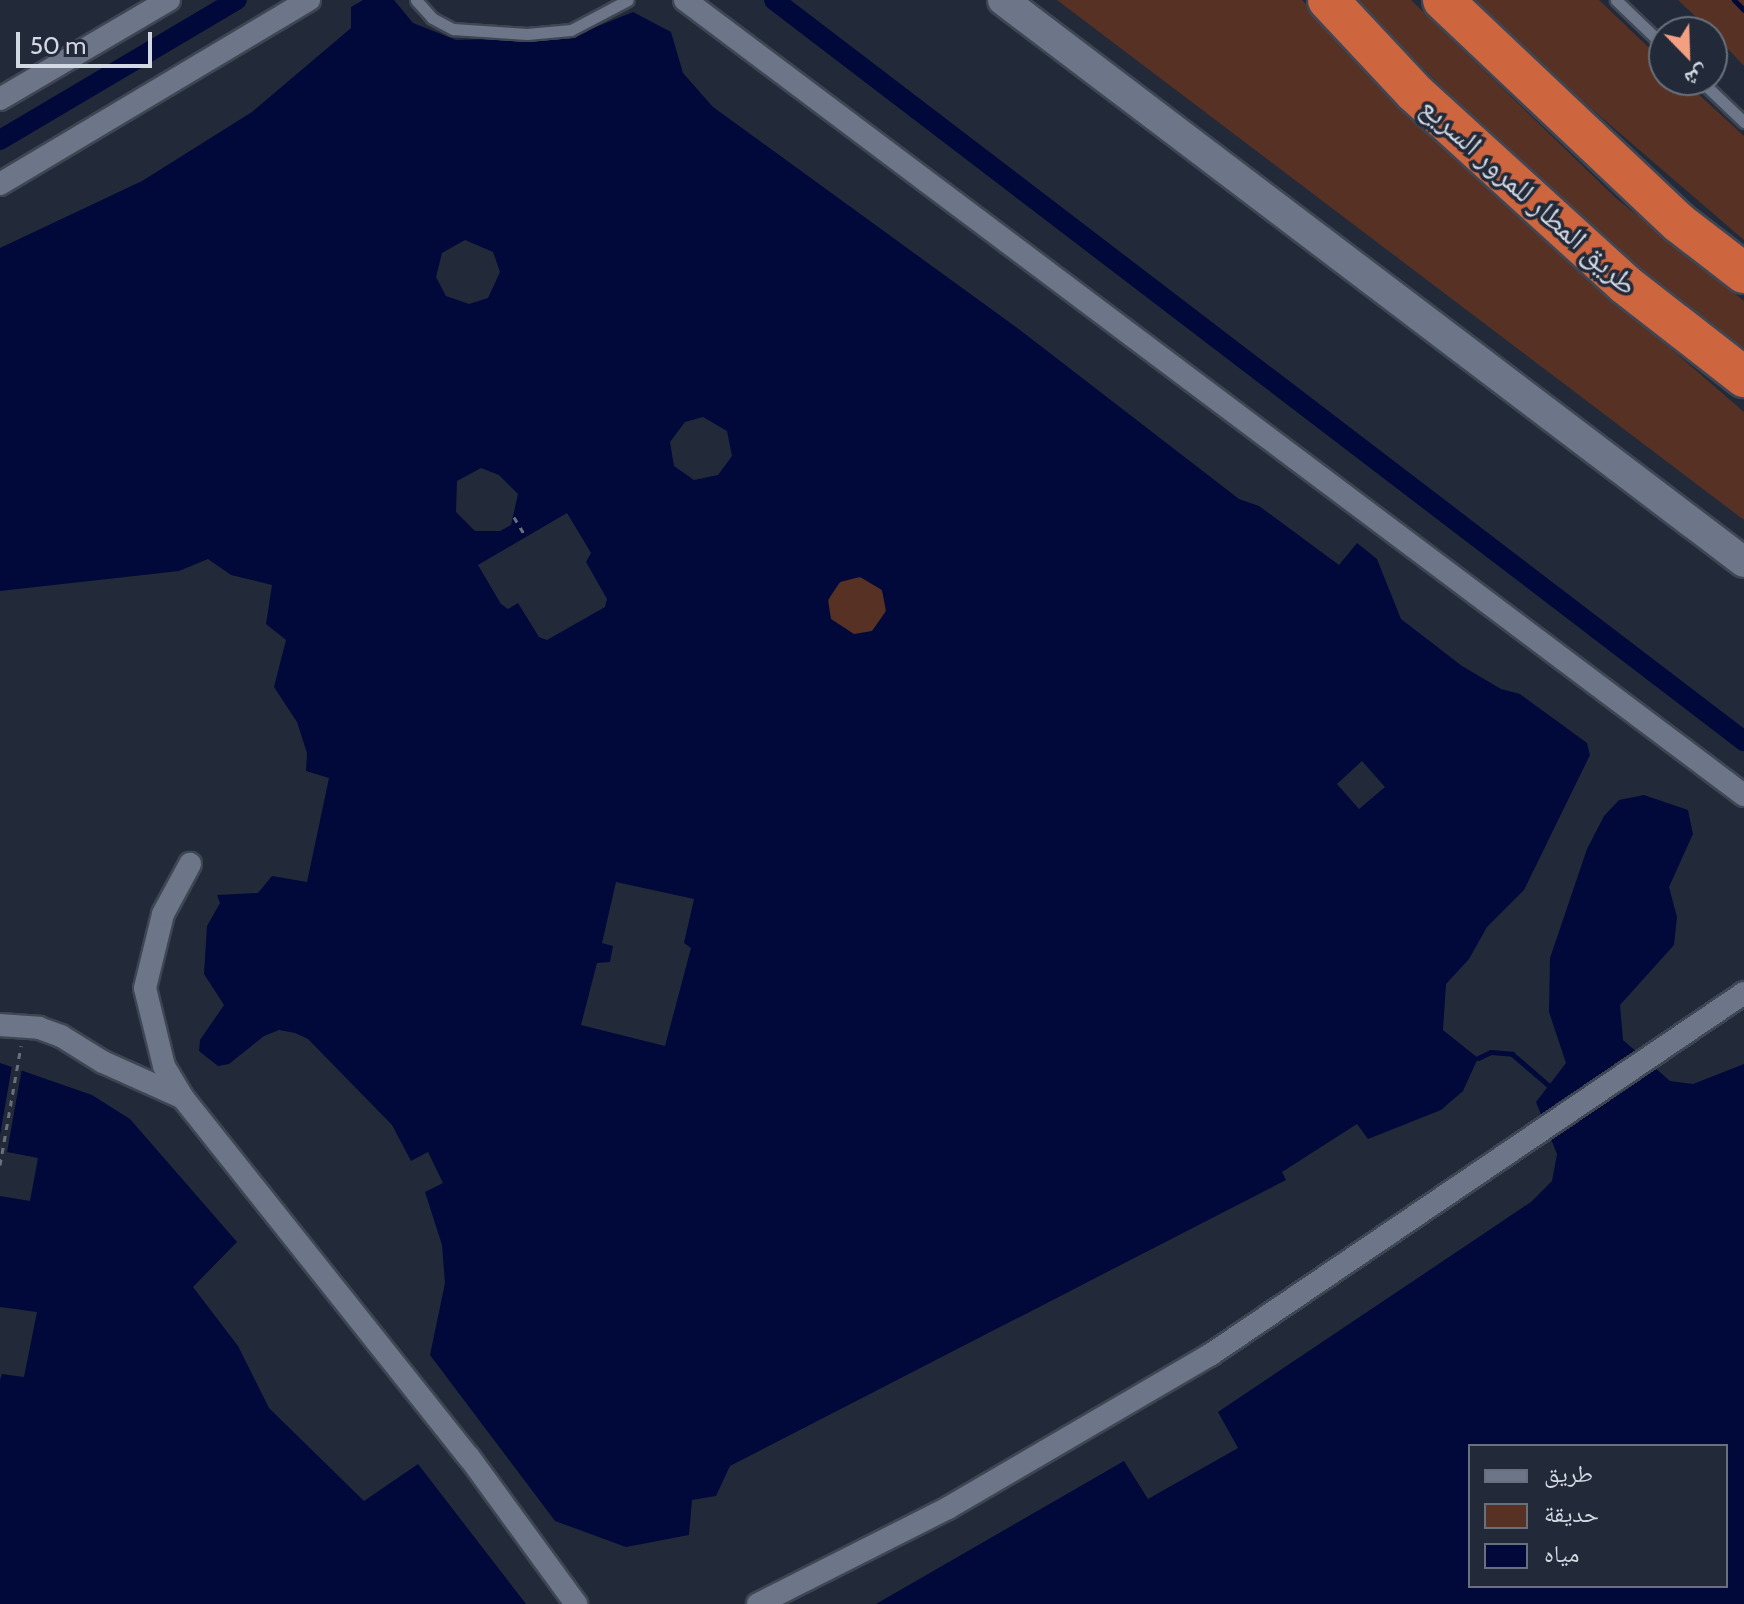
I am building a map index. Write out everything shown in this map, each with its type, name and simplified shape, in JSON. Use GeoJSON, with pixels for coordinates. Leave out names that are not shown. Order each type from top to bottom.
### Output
{"type":"FeatureCollection","features":[{"type":"Feature","properties":{"kind":"highway","name":"طريق المطار للمرور السريع"},"geometry":{"type":"LineString","coordinates":[[1328,0],[1415,93],[1614,275],[1744,377]]}},
{"type":"Feature","properties":{"kind":"highway"},"geometry":{"type":"LineString","coordinates":[[1443,0],[1679,223],[1744,273]]}},
{"type":"Feature","properties":{"kind":"street"},"geometry":{"type":"LineString","coordinates":[[0,99],[169,0]]}},
{"type":"Feature","properties":{"kind":"street"},"geometry":{"type":"LineString","coordinates":[[0,184],[309,0]]}},
{"type":"Feature","properties":{"kind":"street"},"geometry":{"type":"LineString","coordinates":[[685,0],[1744,795]]}},
{"type":"Feature","properties":{"kind":"street"},"geometry":{"type":"LineString","coordinates":[[1003,0],[1744,562]]}},
{"type":"Feature","properties":{"kind":"street"},"geometry":{"type":"LineString","coordinates":[[190,864],[163,914],[145,988],[164,1066],[183,1098],[469,1457],[576,1604]]}},
{"type":"Feature","properties":{"kind":"street"},"geometry":{"type":"LineString","coordinates":[[758,1604],[948,1508],[1210,1355],[1744,993]]}},
{"type":"Feature","properties":{"kind":"street"},"geometry":{"type":"LineString","coordinates":[[7,1025],[61,1036],[103,1062],[183,1098]]}},
{"type":"Feature","properties":{"kind":"lane"},"geometry":{"type":"LineString","coordinates":[[416,0],[432,18],[453,29],[527,34],[571,30],[628,0]]}},
{"type":"Feature","properties":{"kind":"lane"},"geometry":{"type":"LineString","coordinates":[[1616,0],[1648,31]]}},
{"type":"Feature","properties":{"kind":"lane"},"geometry":{"type":"LineString","coordinates":[[1717,96],[1744,122]]}},
{"type":"Feature","properties":{"kind":"path"},"geometry":{"type":"LineString","coordinates":[[514,517],[526,537]]}},
{"type":"Feature","properties":{"kind":"path"},"geometry":{"type":"LineString","coordinates":[[0,1165],[7,1025]]}},
{"type":"Feature","properties":{"kind":"green space"},"geometry":{"type":"Polygon","coordinates":[[[1057,0],[1302,0],[1490,192],[1744,412],[1744,520],[1057,0]]]}},
{"type":"Feature","properties":{"kind":"green space"},"geometry":{"type":"Polygon","coordinates":[[[1355,0],[1411,0],[1617,199],[1744,301],[1744,358],[1545,190],[1355,0]]]}},
{"type":"Feature","properties":{"kind":"green space"},"geometry":{"type":"Polygon","coordinates":[[[1474,0],[1599,0],[1648,47],[1648,96],[1700,96],[1744,136],[1744,240],[1530,56],[1474,0]]]}},
{"type":"Feature","properties":{"kind":"green space"},"geometry":{"type":"Polygon","coordinates":[[[1678,0],[1744,0],[1744,66],[1728,49],[1728,16],[1695,16],[1678,0]]]}},
{"type":"Feature","properties":{"kind":"green space"},"geometry":{"type":"Polygon","coordinates":[[[857,577],[868,579],[877,586],[884,595],[884,617],[877,626],[868,633],[857,635],[846,633],[837,626],[830,617],[828,606],[830,595],[837,586],[846,579],[857,577]]]}},
{"type":"Feature","properties":{"kind":"water"},"geometry":{"type":"Polygon","coordinates":[[[363,0],[394,0],[413,23],[456,40],[571,37],[633,12],[671,32],[683,73],[713,107],[1020,330],[1239,499],[1259,506],[1339,565],[1357,543],[1377,559],[1401,619],[1462,666],[1501,689],[1520,694],[1587,743],[1590,755],[1524,890],[1487,927],[1469,959],[1446,984],[1443,1030],[1478,1058],[1463,1091],[1441,1110],[1368,1139],[1357,1124],[1282,1172],[1286,1180],[730,1466],[716,1496],[692,1500],[689,1535],[626,1547],[555,1521],[430,1355],[445,1283],[442,1245],[425,1192],[443,1183],[428,1152],[411,1161],[392,1125],[308,1039],[295,1033],[279,1030],[264,1036],[229,1064],[218,1066],[199,1051],[200,1040],[224,1005],[204,974],[207,926],[220,903],[217,895],[258,893],[272,876],[307,882],[329,778],[306,771],[307,753],[297,722],[274,687],[286,640],[266,624],[272,585],[231,575],[208,559],[179,571],[0,591],[0,248],[142,181],[252,112],[351,28],[351,7],[363,0]],[[465,240],[442,253],[436,277],[446,296],[469,304],[488,298],[500,272],[493,252],[465,240]],[[703,417],[685,422],[670,442],[674,466],[694,480],[718,475],[732,456],[727,431],[703,417]],[[481,468],[457,481],[456,512],[475,531],[500,531],[511,525],[518,494],[499,475],[481,468]],[[567,513],[478,565],[501,604],[508,609],[518,603],[539,637],[547,640],[605,607],[607,599],[586,562],[591,553],[567,513]],[[860,577],[840,582],[828,600],[831,619],[854,634],[872,631],[886,611],[882,590],[860,577]],[[1362,761],[1337,784],[1359,809],[1385,787],[1362,761]],[[616,882],[602,943],[613,946],[610,962],[597,963],[581,1025],[665,1046],[691,948],[684,943],[694,899],[616,882]]]}},
{"type":"Feature","properties":{"kind":"water"},"geometry":{"type":"Polygon","coordinates":[[[1644,795],[1688,810],[1693,834],[1669,887],[1677,917],[1674,945],[1620,1005],[1623,1040],[1670,1081],[1693,1084],[1744,1064],[1744,1604],[876,1604],[1124,1461],[1148,1499],[1238,1448],[1218,1412],[1531,1202],[1552,1181],[1557,1154],[1536,1102],[1566,1063],[1549,1012],[1550,958],[1587,849],[1604,816],[1619,800],[1644,795]]]}},
{"type":"Feature","properties":{"kind":"water"},"geometry":{"type":"Polygon","coordinates":[[[0,1063],[92,1095],[130,1119],[237,1242],[193,1287],[238,1346],[269,1408],[364,1501],[418,1464],[526,1604],[0,1604],[0,1063]]]}},
{"type":"Feature","properties":{"kind":"pier"},"geometry":{"type":"Polygon","coordinates":[[[12,1066],[22,1068],[7,1152],[38,1158],[30,1201],[0,1196],[0,1135],[12,1066]]]}},
{"type":"Feature","properties":{"kind":"pier"},"geometry":{"type":"Polygon","coordinates":[[[0,1307],[37,1312],[24,1377],[2,1374],[0,1380],[0,1307]]]}},
{"type":"Feature","properties":{"kind":"waterway"},"geometry":{"type":"LineString","coordinates":[[0,140],[237,0]]}},
{"type":"Feature","properties":{"kind":"waterway"},"geometry":{"type":"LineString","coordinates":[[774,0],[1744,741]]}},
{"type":"Feature","properties":{"kind":"waterway"},"geometry":{"type":"LineString","coordinates":[[1734,0],[1744,10]]}},
{"type":"Feature","properties":{"kind":"waterway"},"geometry":{"type":"LineString","coordinates":[[1478,1058],[1491,1052],[1512,1054],[1548,1085]]}}]}
